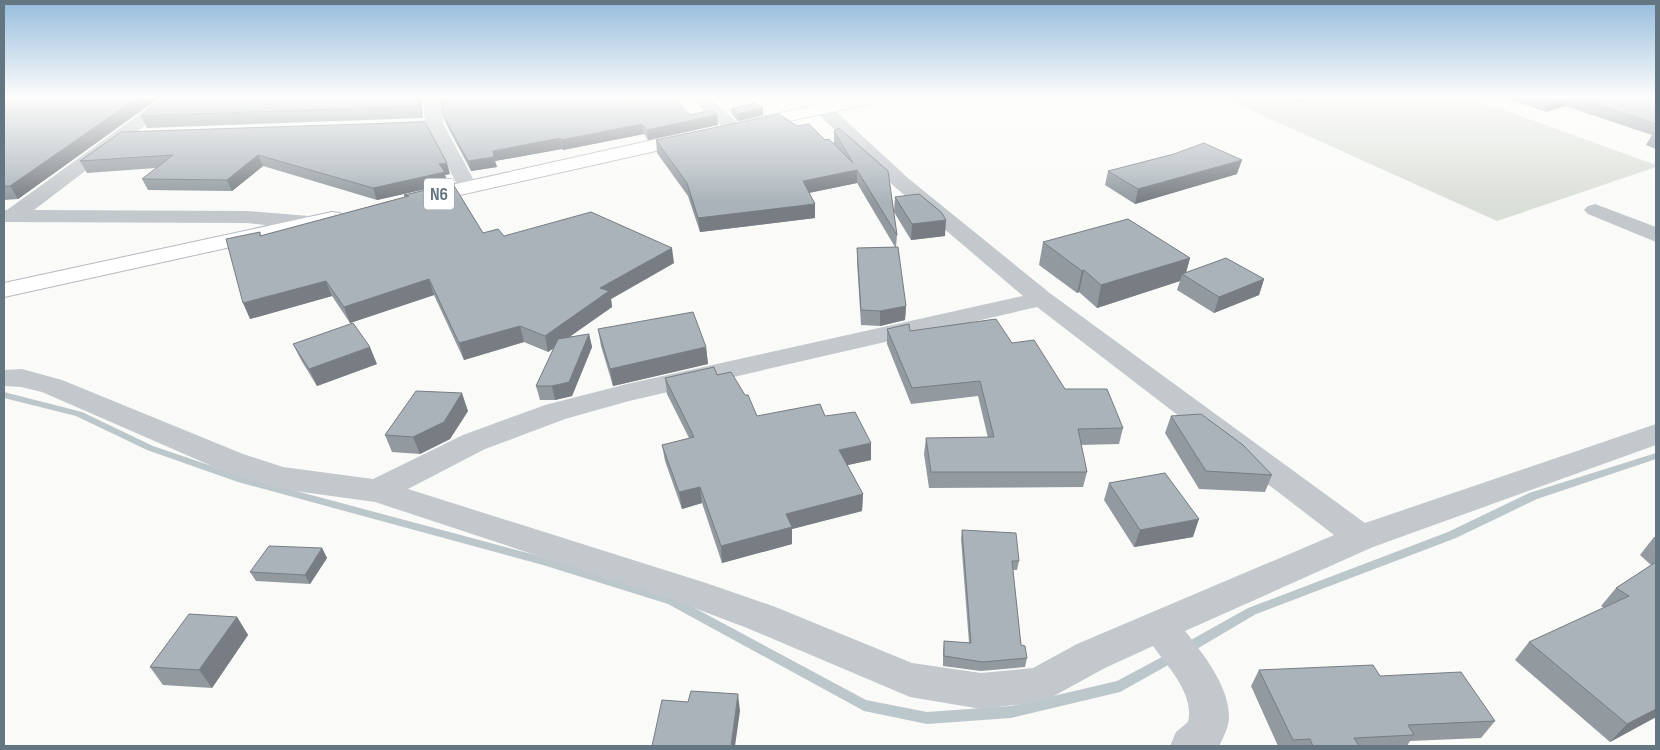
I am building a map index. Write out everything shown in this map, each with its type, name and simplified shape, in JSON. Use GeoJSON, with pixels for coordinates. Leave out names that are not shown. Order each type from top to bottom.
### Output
{"type":"FeatureCollection","features":[{"type":"Feature","properties":{"kind":"main road","name":"N6"},"geometry":{"type":"LineString","coordinates":[[403,202],[712,133]]}},
{"type":"Feature","properties":{"kind":"main road"},"geometry":{"type":"LineString","coordinates":[[4,290],[356,213]]}},
{"type":"Feature","properties":{"kind":"street"},"geometry":{"type":"LineString","coordinates":[[8,216],[127,133]]}},
{"type":"Feature","properties":{"kind":"street"},"geometry":{"type":"LineString","coordinates":[[439,133],[468,188]]}},
{"type":"Feature","properties":{"kind":"street"},"geometry":{"type":"LineString","coordinates":[[849,133],[902,183],[1042,299],[1362,538]]}},
{"type":"Feature","properties":{"kind":"street"},"geometry":{"type":"LineString","coordinates":[[123,136],[152,135]]}},
{"type":"Feature","properties":{"kind":"street"},"geometry":{"type":"LineString","coordinates":[[1595,210],[1656,234]]}},
{"type":"Feature","properties":{"kind":"street"},"geometry":{"type":"LineString","coordinates":[[8,216],[247,217],[309,224]]}},
{"type":"Feature","properties":{"kind":"street"},"geometry":{"type":"LineString","coordinates":[[377,492],[474,442],[554,412],[637,391],[1042,299]]}},
{"type":"Feature","properties":{"kind":"street"},"geometry":{"type":"LineString","coordinates":[[4,378],[22,378],[52,386],[232,462],[281,478],[377,492],[693,592],[760,617],[910,680],[981,691],[1038,685],[1091,656],[1362,538],[1656,434]]}},
{"type":"Feature","properties":{"kind":"street"},"geometry":{"type":"LineString","coordinates":[[1160,626],[1206,692],[1210,716],[1203,739],[1192,746]]}},
{"type":"Feature","properties":{"kind":"shaded area"},"geometry":{"type":"Polygon","coordinates":[[[1302,133],[1568,133],[1656,165],[1656,167],[1497,221],[1302,133]]]}},
{"type":"Feature","properties":{"kind":"building"},"geometry":{"type":"Polygon","coordinates":[[[4,133],[86,133],[10,186],[4,186],[4,133]]]}},
{"type":"Feature","properties":{"kind":"building"},"geometry":{"type":"Polygon","coordinates":[[[120,133],[431,133],[447,163],[439,164],[445,172],[373,188],[258,155],[227,180],[142,179],[173,155],[80,161],[120,133]]]}},
{"type":"Feature","properties":{"kind":"building"},"geometry":{"type":"Polygon","coordinates":[[[453,133],[596,133],[493,151],[494,157],[468,161],[453,133]]]}},
{"type":"Feature","properties":{"kind":"building"},"geometry":{"type":"Polygon","coordinates":[[[689,133],[818,133],[825,140],[829,139],[853,163],[835,133],[845,133],[888,171],[897,235],[857,170],[803,181],[815,204],[698,218],[687,183],[656,140],[689,133]]]}},
{"type":"Feature","properties":{"kind":"building"},"geometry":{"type":"Polygon","coordinates":[[[1204,143],[1242,160],[1138,189],[1108,171],[1174,154],[1204,143]]]}},
{"type":"Feature","properties":{"kind":"building"},"geometry":{"type":"Polygon","coordinates":[[[453,184],[483,233],[498,229],[504,236],[591,212],[672,248],[600,288],[609,291],[545,336],[520,326],[459,343],[429,279],[344,307],[326,281],[243,303],[226,239],[260,232],[260,236],[409,196],[404,195],[453,184]]]}},
{"type":"Feature","properties":{"kind":"building"},"geometry":{"type":"Polygon","coordinates":[[[919,194],[941,212],[946,220],[912,224],[895,197],[919,194]]]}},
{"type":"Feature","properties":{"kind":"building"},"geometry":{"type":"Polygon","coordinates":[[[1128,219],[1190,258],[1101,285],[1084,270],[1082,271],[1043,242],[1128,219]]]}},
{"type":"Feature","properties":{"kind":"building"},"geometry":{"type":"Polygon","coordinates":[[[898,247],[906,306],[880,311],[861,310],[857,248],[898,247]]]}},
{"type":"Feature","properties":{"kind":"building"},"geometry":{"type":"Polygon","coordinates":[[[1226,258],[1264,279],[1219,297],[1182,274],[1226,258]]]}},
{"type":"Feature","properties":{"kind":"building"},"geometry":{"type":"Polygon","coordinates":[[[693,312],[706,347],[610,369],[598,329],[693,312]]]}},
{"type":"Feature","properties":{"kind":"building"},"geometry":{"type":"Polygon","coordinates":[[[996,319],[1012,343],[1034,340],[1065,389],[1107,389],[1123,428],[1078,429],[1087,472],[931,472],[926,438],[994,437],[980,381],[912,388],[887,329],[909,324],[910,331],[996,319]]]}},
{"type":"Feature","properties":{"kind":"building"},"geometry":{"type":"Polygon","coordinates":[[[353,323],[370,347],[309,369],[293,344],[353,323]]]}},
{"type":"Feature","properties":{"kind":"building"},"geometry":{"type":"Polygon","coordinates":[[[589,334],[569,382],[552,386],[536,386],[558,339],[589,334]]]}},
{"type":"Feature","properties":{"kind":"building"},"geometry":{"type":"Polygon","coordinates":[[[714,367],[717,375],[731,372],[745,395],[748,395],[757,416],[820,404],[825,416],[855,412],[871,443],[839,450],[863,494],[786,514],[792,527],[721,546],[700,487],[679,492],[662,445],[694,437],[665,378],[714,367]]]}},
{"type":"Feature","properties":{"kind":"building"},"geometry":{"type":"Polygon","coordinates":[[[416,391],[462,393],[444,422],[413,437],[385,435],[416,391]]]}},
{"type":"Feature","properties":{"kind":"building"},"geometry":{"type":"Polygon","coordinates":[[[1201,414],[1243,445],[1272,475],[1206,471],[1171,416],[1201,414]]]}},
{"type":"Feature","properties":{"kind":"building"},"geometry":{"type":"Polygon","coordinates":[[[1165,473],[1199,519],[1140,530],[1109,483],[1165,473]]]}},
{"type":"Feature","properties":{"kind":"building"},"geometry":{"type":"Polygon","coordinates":[[[962,530],[1016,533],[1019,561],[1012,561],[1021,645],[1025,646],[1027,658],[983,662],[944,656],[944,641],[971,643],[962,530]]]}},
{"type":"Feature","properties":{"kind":"building"},"geometry":{"type":"Polygon","coordinates":[[[269,546],[322,548],[305,575],[250,572],[269,546]]]}},
{"type":"Feature","properties":{"kind":"building"},"geometry":{"type":"Polygon","coordinates":[[[1656,562],[1656,709],[1627,724],[1529,642],[1629,596],[1616,588],[1656,562]]]}},
{"type":"Feature","properties":{"kind":"building"},"geometry":{"type":"Polygon","coordinates":[[[189,614],[237,617],[199,670],[150,667],[189,614]]]}},
{"type":"Feature","properties":{"kind":"building"},"geometry":{"type":"Polygon","coordinates":[[[1373,665],[1380,676],[1461,672],[1495,721],[1408,725],[1414,735],[1354,738],[1359,746],[1313,746],[1310,739],[1293,740],[1259,670],[1373,665]]]}},
{"type":"Feature","properties":{"kind":"building"},"geometry":{"type":"Polygon","coordinates":[[[691,691],[738,694],[731,746],[652,746],[662,700],[688,702],[691,691]]]}},
{"type":"Feature","properties":{"kind":"waterway"},"geometry":{"type":"LineString","coordinates":[[4,395],[79,414],[150,448],[242,480],[543,561],[672,601],[864,705],[927,718],[1011,712],[1120,686],[1175,655]]}},
{"type":"Feature","properties":{"kind":"waterway"},"geometry":{"type":"LineString","coordinates":[[1186,649],[1252,611],[1452,535],[1533,496],[1656,456]]}}]}
